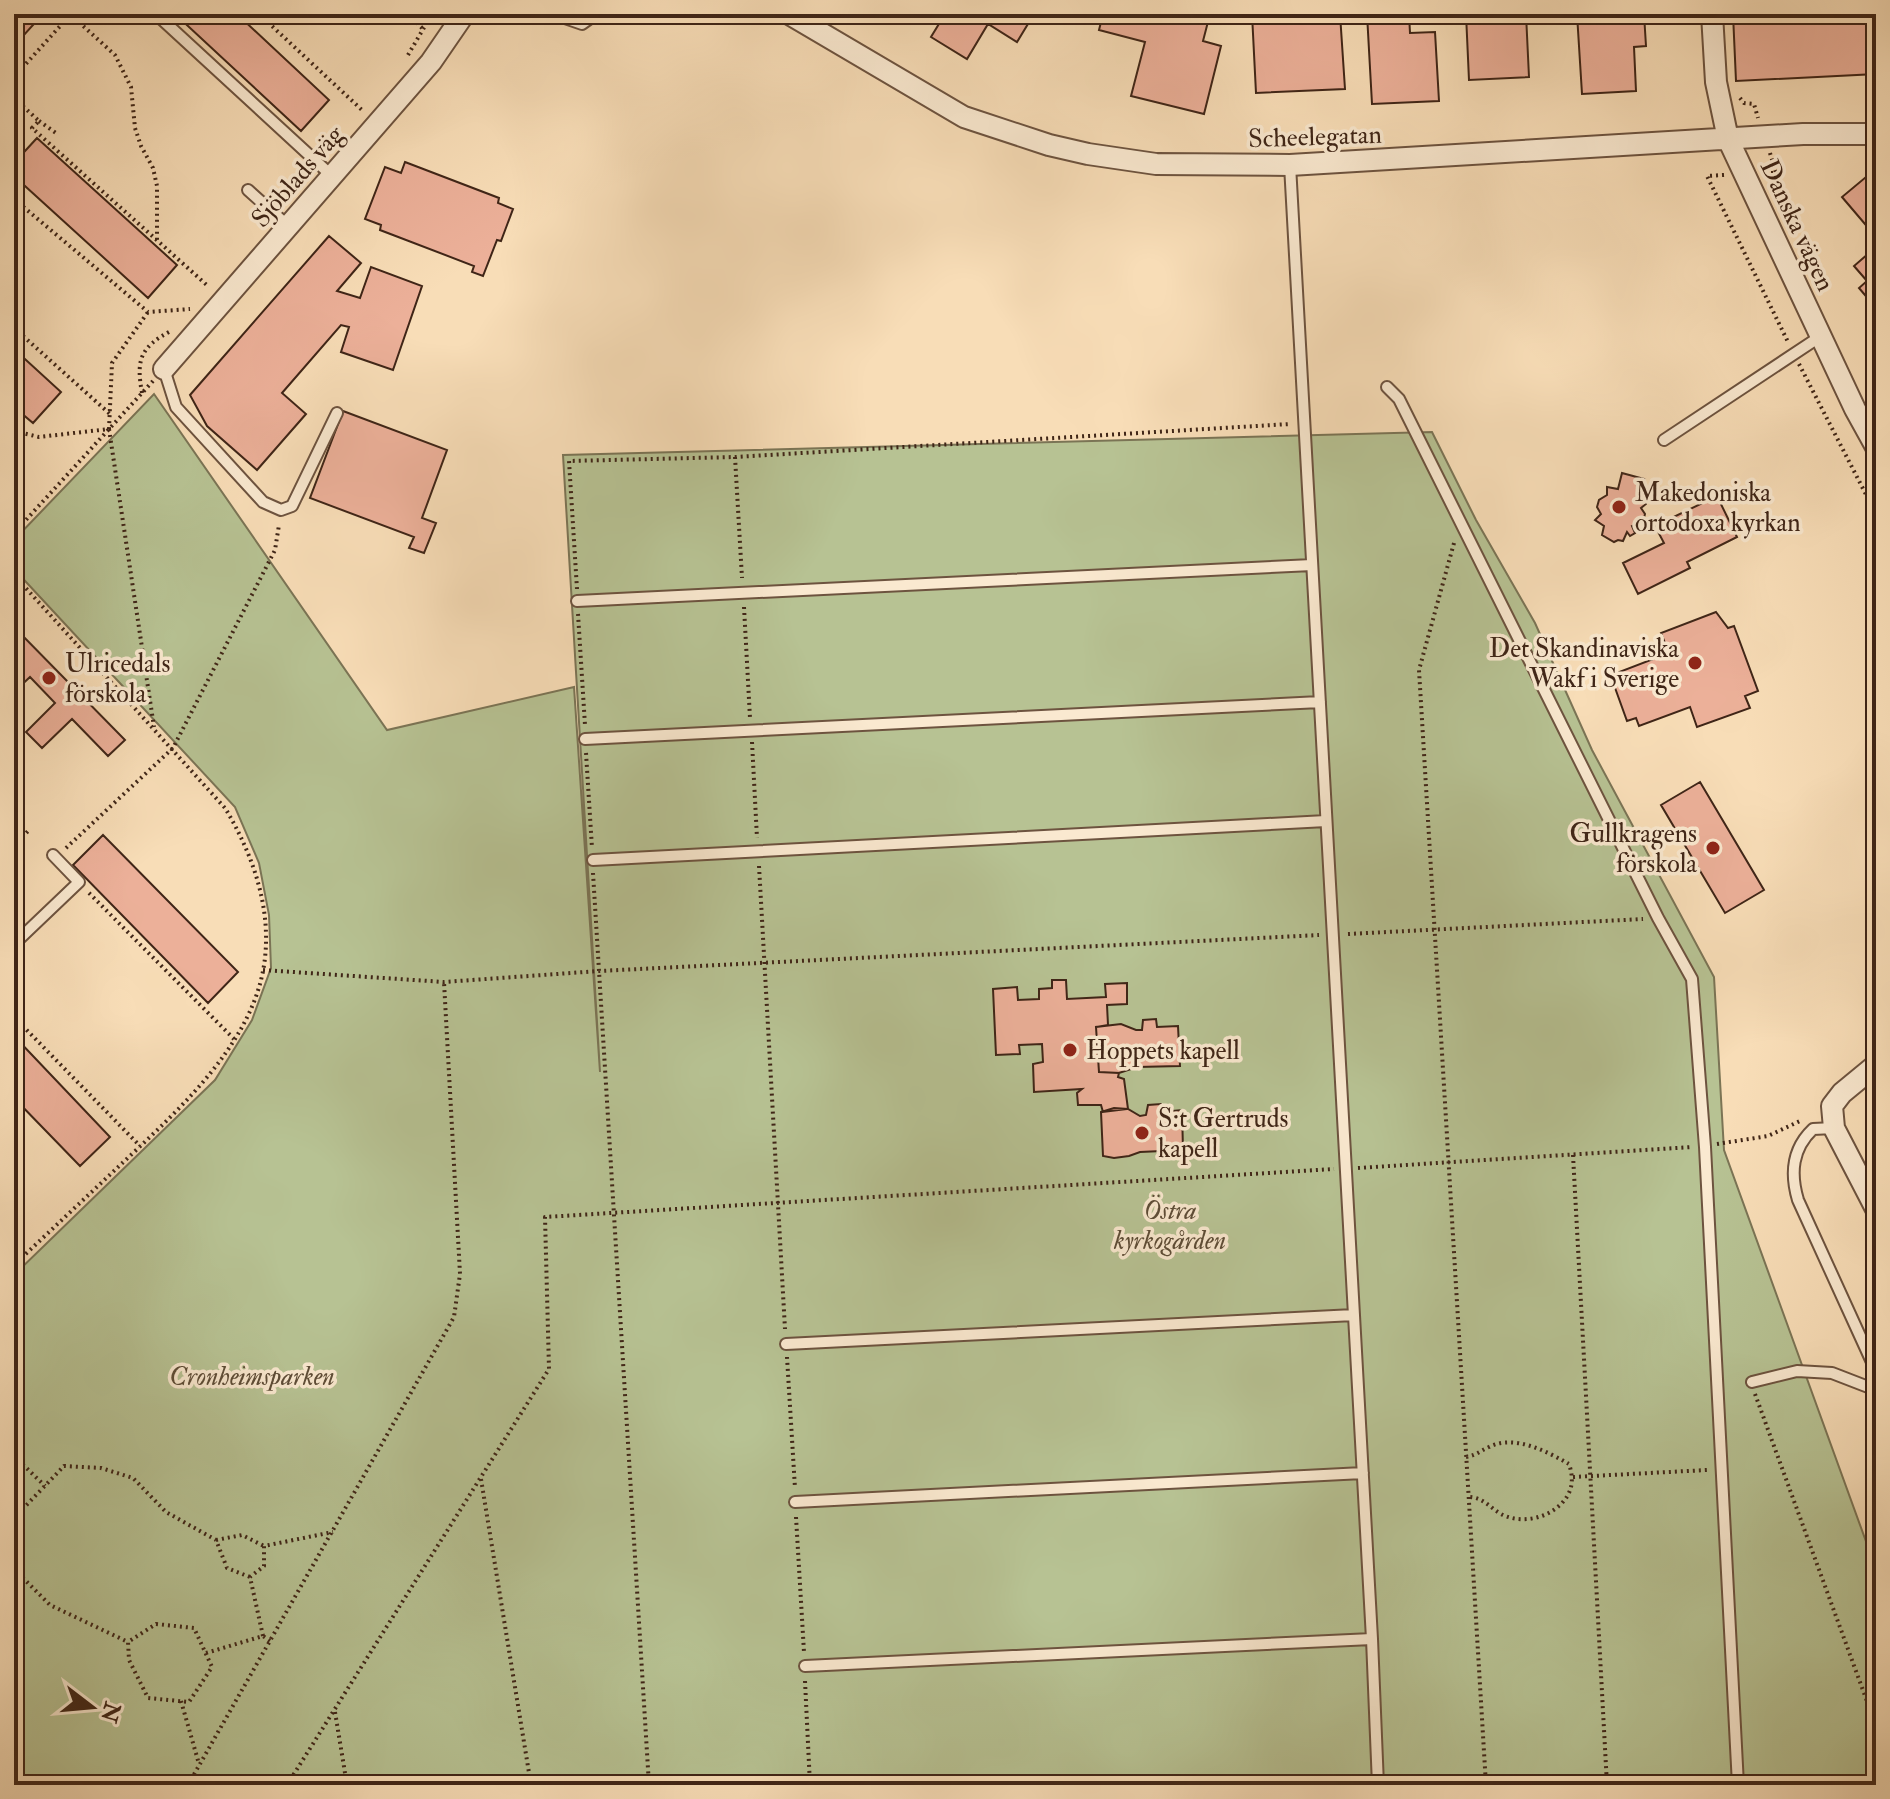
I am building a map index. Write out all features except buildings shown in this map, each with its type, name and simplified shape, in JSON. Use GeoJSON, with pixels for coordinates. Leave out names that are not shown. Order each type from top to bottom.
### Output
{"type":"FeatureCollection","features":[{"type":"Feature","properties":{"kind":"street","name":"Sjöblads väg"},"geometry":{"type":"LineString","coordinates":[[164,369],[431,62],[464,14]]}},
{"type":"Feature","properties":{"kind":"street","name":"Scheelegatan"},"geometry":{"type":"LineString","coordinates":[[789,14],[964,117],[1008,133],[1088,154],[1156,164],[1290,165],[1803,134],[1876,134]]}},
{"type":"Feature","properties":{"kind":"street","name":"Danska vägen"},"geometry":{"type":"LineString","coordinates":[[1712,14],[1716,82],[1728,139],[1855,409],[1876,447]]}},
{"type":"Feature","properties":{"kind":"street"},"geometry":{"type":"LineString","coordinates":[[1876,1065],[1842,1093],[1832,1106],[1834,1128],[1876,1209]]}},
{"type":"Feature","properties":{"kind":"lane"},"geometry":{"type":"LineString","coordinates":[[156,14],[332,176]]}},
{"type":"Feature","properties":{"kind":"lane"},"geometry":{"type":"LineString","coordinates":[[553,14],[582,24],[596,14]]}},
{"type":"Feature","properties":{"kind":"lane"},"geometry":{"type":"LineString","coordinates":[[1290,165],[1378,1785]]}},
{"type":"Feature","properties":{"kind":"lane"},"geometry":{"type":"LineString","coordinates":[[248,190],[288,226]]}},
{"type":"Feature","properties":{"kind":"lane"},"geometry":{"type":"LineString","coordinates":[[1664,440],[1821,336]]}},
{"type":"Feature","properties":{"kind":"lane"},"geometry":{"type":"LineString","coordinates":[[164,369],[176,407],[263,502],[281,510],[292,506],[337,413]]}},
{"type":"Feature","properties":{"kind":"lane"},"geometry":{"type":"LineString","coordinates":[[1387,387],[1399,399],[1658,918],[1692,979],[1705,1147],[1738,1785]]}},
{"type":"Feature","properties":{"kind":"lane"},"geometry":{"type":"LineString","coordinates":[[577,601],[1312,565]]}},
{"type":"Feature","properties":{"kind":"lane"},"geometry":{"type":"LineString","coordinates":[[585,739],[1320,702]]}},
{"type":"Feature","properties":{"kind":"lane"},"geometry":{"type":"LineString","coordinates":[[593,860],[1326,821]]}},
{"type":"Feature","properties":{"kind":"lane"},"geometry":{"type":"LineString","coordinates":[[14,944],[79,882],[53,855]]}},
{"type":"Feature","properties":{"kind":"lane"},"geometry":{"type":"LineString","coordinates":[[1834,1128],[1813,1129],[1800,1141],[1792,1180],[1798,1200],[1876,1371]]}},
{"type":"Feature","properties":{"kind":"lane"},"geometry":{"type":"LineString","coordinates":[[786,1344],[1354,1315]]}},
{"type":"Feature","properties":{"kind":"lane"},"geometry":{"type":"LineString","coordinates":[[1752,1382],[1797,1371],[1832,1373],[1876,1390]]}},
{"type":"Feature","properties":{"kind":"lane"},"geometry":{"type":"LineString","coordinates":[[795,1502],[1363,1473]]}},
{"type":"Feature","properties":{"kind":"lane"},"geometry":{"type":"LineString","coordinates":[[1874,1522],[1876,1501]]}},
{"type":"Feature","properties":{"kind":"lane"},"geometry":{"type":"LineString","coordinates":[[805,1666],[1372,1639]]}},
{"type":"Feature","properties":{"kind":"path"},"geometry":{"type":"LineString","coordinates":[[14,77],[70,14],[115,55],[131,87],[135,128],[153,168],[157,186],[157,240]]}},
{"type":"Feature","properties":{"kind":"path"},"geometry":{"type":"LineString","coordinates":[[259,14],[367,114]]}},
{"type":"Feature","properties":{"kind":"path"},"geometry":{"type":"LineString","coordinates":[[408,14],[424,30]]}},
{"type":"Feature","properties":{"kind":"path"},"geometry":{"type":"LineString","coordinates":[[14,98],[56,133]]}},
{"type":"Feature","properties":{"kind":"path"},"geometry":{"type":"LineString","coordinates":[[39,121],[32,128],[211,289]]}},
{"type":"Feature","properties":{"kind":"path"},"geometry":{"type":"LineString","coordinates":[[14,199],[148,312],[192,309]]}},
{"type":"Feature","properties":{"kind":"path"},"geometry":{"type":"LineString","coordinates":[[148,312],[112,363],[109,429],[154,727]]}},
{"type":"Feature","properties":{"kind":"path"},"geometry":{"type":"LineString","coordinates":[[14,328],[110,414]]}},
{"type":"Feature","properties":{"kind":"path"},"geometry":{"type":"LineString","coordinates":[[14,533],[142,393]]}},
{"type":"Feature","properties":{"kind":"path"},"geometry":{"type":"LineString","coordinates":[[649,1785],[569,461],[735,457],[1304,423]]}},
{"type":"Feature","properties":{"kind":"path"},"geometry":{"type":"LineString","coordinates":[[14,431],[39,437],[109,429]]}},
{"type":"Feature","properties":{"kind":"path"},"geometry":{"type":"LineString","coordinates":[[735,457],[778,1203]]}},
{"type":"Feature","properties":{"kind":"path"},"geometry":{"type":"LineString","coordinates":[[53,855],[72,844],[173,748],[275,550],[281,510]]}},
{"type":"Feature","properties":{"kind":"path"},"geometry":{"type":"LineString","coordinates":[[1460,522],[1419,670],[1486,1785]]}},
{"type":"Feature","properties":{"kind":"path"},"geometry":{"type":"LineString","coordinates":[[14,575],[225,808],[245,841],[260,886],[266,927],[263,970],[250,1011],[234,1039],[178,1110],[14,1265]]}},
{"type":"Feature","properties":{"kind":"path"},"geometry":{"type":"LineString","coordinates":[[14,846],[29,830]]}},
{"type":"Feature","properties":{"kind":"path"},"geometry":{"type":"LineString","coordinates":[[79,882],[234,1039]]}},
{"type":"Feature","properties":{"kind":"path"},"geometry":{"type":"LineString","coordinates":[[263,970],[444,982],[599,971],[1658,918]]}},
{"type":"Feature","properties":{"kind":"path"},"geometry":{"type":"LineString","coordinates":[[188,1785],[454,1317],[460,1274],[444,982]]}},
{"type":"Feature","properties":{"kind":"path"},"geometry":{"type":"LineString","coordinates":[[14,1017],[140,1146]]}},
{"type":"Feature","properties":{"kind":"path"},"geometry":{"type":"LineString","coordinates":[[287,1785],[549,1369],[545,1217],[1705,1147],[1768,1136],[1832,1106]]}},
{"type":"Feature","properties":{"kind":"path"},"geometry":{"type":"LineString","coordinates":[[1573,1155],[1607,1785]]}},
{"type":"Feature","properties":{"kind":"path"},"geometry":{"type":"LineString","coordinates":[[1757,1400],[1876,1726]]}},
{"type":"Feature","properties":{"kind":"path"},"geometry":{"type":"LineString","coordinates":[[1466,1457],[1479,1455],[1490,1446],[1515,1442],[1548,1452],[1569,1464],[1573,1477],[1569,1496],[1558,1507],[1537,1518],[1517,1520],[1503,1515],[1478,1497],[1468,1497]]}},
{"type":"Feature","properties":{"kind":"path"},"geometry":{"type":"LineString","coordinates":[[14,1456],[45,1486]]}},
{"type":"Feature","properties":{"kind":"path"},"geometry":{"type":"LineString","coordinates":[[14,1518],[64,1466],[101,1468],[133,1478],[166,1512],[216,1540],[227,1568],[250,1577]]}},
{"type":"Feature","properties":{"kind":"path"},"geometry":{"type":"LineString","coordinates":[[1573,1477],[1722,1469]]}},
{"type":"Feature","properties":{"kind":"path"},"geometry":{"type":"LineString","coordinates":[[480,1477],[531,1785]]}},
{"type":"Feature","properties":{"kind":"path"},"geometry":{"type":"LineString","coordinates":[[216,1540],[242,1535],[264,1546],[333,1532]]}},
{"type":"Feature","properties":{"kind":"path"},"geometry":{"type":"LineString","coordinates":[[250,1577],[264,1566],[264,1546]]}},
{"type":"Feature","properties":{"kind":"path"},"geometry":{"type":"LineString","coordinates":[[14,1569],[50,1605],[128,1642]]}},
{"type":"Feature","properties":{"kind":"path"},"geometry":{"type":"LineString","coordinates":[[250,1577],[263,1636],[270,1641]]}},
{"type":"Feature","properties":{"kind":"path"},"geometry":{"type":"LineString","coordinates":[[156,1624],[194,1628],[212,1667],[189,1702],[148,1698],[129,1660],[128,1642],[156,1624]]}},
{"type":"Feature","properties":{"kind":"path"},"geometry":{"type":"LineString","coordinates":[[206,1653],[263,1636]]}},
{"type":"Feature","properties":{"kind":"path"},"geometry":{"type":"LineString","coordinates":[[181,1701],[199,1765]]}},
{"type":"Feature","properties":{"kind":"path"},"geometry":{"type":"LineString","coordinates":[[335,1710],[347,1785]]}},
{"type":"Feature","properties":{"kind":"path"},"geometry":{"type":"LineString","coordinates":[[14,1774],[40,1785]]}},
{"type":"Feature","properties":{"kind":"green space","name":"Östra kyrkogården"},"geometry":{"type":"Polygon","coordinates":[[[154,394],[387,730],[574,687],[600,1072],[563,455],[1432,432],[1476,520],[1535,623],[1592,750],[1714,977],[1724,1150],[1876,1569],[1876,1785],[14,1785],[14,1275],[215,1080],[252,1020],[271,968],[269,915],[259,863],[235,807],[14,569],[14,540],[154,394]]]}},
{"type":"Feature","properties":{"kind":"place","name":"Makedoniska ortodoxa kyrkan"},"geometry":{"type":"Point","coordinates":[1619,507]}},
{"type":"Feature","properties":{"kind":"place","name":"Det Skandinaviska Wakf i Sverige"},"geometry":{"type":"Point","coordinates":[1695,663]}},
{"type":"Feature","properties":{"kind":"place","name":"Ulricedals förskola"},"geometry":{"type":"Point","coordinates":[49,678]}},
{"type":"Feature","properties":{"kind":"place","name":"Gullkragens förskola"},"geometry":{"type":"Point","coordinates":[1713,848]}},
{"type":"Feature","properties":{"kind":"place","name":"Hoppets kapell"},"geometry":{"type":"Point","coordinates":[1070,1050]}},
{"type":"Feature","properties":{"kind":"place","name":"S:t Gertruds kapell"},"geometry":{"type":"Point","coordinates":[1142,1133]}},
{"type":"Feature","properties":{"kind":"park label","name":"Cronheimsparken"},"geometry":{"type":"Point","coordinates":[252,1376]}}]}
